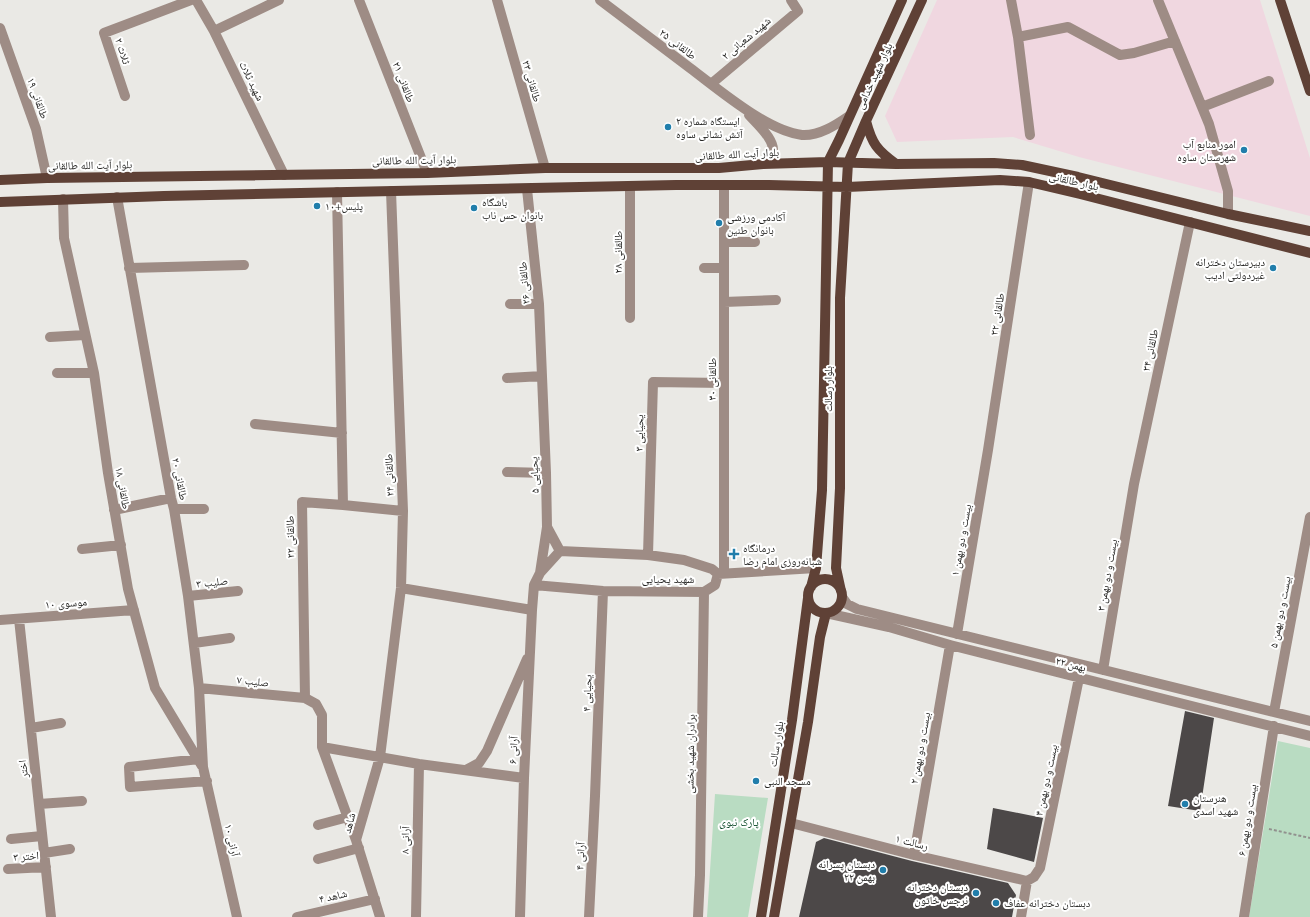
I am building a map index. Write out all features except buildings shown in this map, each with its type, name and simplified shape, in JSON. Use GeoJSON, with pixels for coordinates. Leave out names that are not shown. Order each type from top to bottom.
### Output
{"type":"FeatureCollection","features":[{"type":"Feature","properties":{"kind":"main road","name":"بلوار شهید خدامی"},"geometry":{"type":"LineString","coordinates":[[828,162],[902,0]]}},
{"type":"Feature","properties":{"kind":"main road","name":"بلوار شهید خدامی"},"geometry":{"type":"LineString","coordinates":[[848,163],[922,0]]}},
{"type":"Feature","properties":{"kind":"main road"},"geometry":{"type":"LineString","coordinates":[[1280,0],[1310,91]]}},
{"type":"Feature","properties":{"kind":"main road"},"geometry":{"type":"LineString","coordinates":[[866,121],[871,139],[882,154],[896,164]]}},
{"type":"Feature","properties":{"kind":"main road","name":"بلوار آیت الله طالقانی"},"geometry":{"type":"LineString","coordinates":[[0,180],[427,172],[545,168],[676,169],[828,162]]}},
{"type":"Feature","properties":{"kind":"main road","name":"بلوار طالقانی"},"geometry":{"type":"LineString","coordinates":[[828,162],[896,164],[994,163],[1022,165],[1078,177],[1228,214],[1310,231]]}},
{"type":"Feature","properties":{"kind":"main road","name":"بلوار رسالت"},"geometry":{"type":"LineString","coordinates":[[811,587],[816,568],[822,490],[828,162]]}},
{"type":"Feature","properties":{"kind":"main road","name":"بلوار رسالت"},"geometry":{"type":"LineString","coordinates":[[841,594],[836,568],[840,488],[840,298],[848,163]]}},
{"type":"Feature","properties":{"kind":"main road"},"geometry":{"type":"LineString","coordinates":[[676,169],[676,185]]}},
{"type":"Feature","properties":{"kind":"main road"},"geometry":{"type":"LineString","coordinates":[[284,175],[285,193]]}},
{"type":"Feature","properties":{"kind":"main road","name":"بلوار طالقانی"},"geometry":{"type":"LineString","coordinates":[[827,186],[1000,180],[1029,182],[1190,222],[1310,254]]}},
{"type":"Feature","properties":{"kind":"main road"},"geometry":{"type":"LineString","coordinates":[[0,202],[117,197],[676,185],[827,186]]}},
{"type":"Feature","properties":{"kind":"main road"},"geometry":{"type":"LineString","coordinates":[[819,580],[830,580],[839,586],[841,594],[839,606],[835,610],[826,613],[816,611],[812,607],[808,598],[811,587],[819,580]]}},
{"type":"Feature","properties":{"kind":"main road","name":"بلوار رسالت"},"geometry":{"type":"LineString","coordinates":[[761,917],[792,720],[808,598]]}},
{"type":"Feature","properties":{"kind":"main road"},"geometry":{"type":"LineString","coordinates":[[774,917],[808,722],[820,637],[826,613]]}},
{"type":"Feature","properties":{"kind":"street","name":"ثلاث ۲"},"geometry":{"type":"LineString","coordinates":[[125,96],[104,33],[191,0]]}},
{"type":"Feature","properties":{"kind":"street","name":"شهید ثلاث"},"geometry":{"type":"LineString","coordinates":[[196,0],[214,31],[284,175]]}},
{"type":"Feature","properties":{"kind":"street"},"geometry":{"type":"LineString","coordinates":[[214,31],[279,0]]}},
{"type":"Feature","properties":{"kind":"street","name":"طالقانی ۲۱"},"geometry":{"type":"LineString","coordinates":[[359,0],[427,172]]}},
{"type":"Feature","properties":{"kind":"street","name":"طالقانی ۲۳"},"geometry":{"type":"LineString","coordinates":[[497,0],[545,168]]}},
{"type":"Feature","properties":{"kind":"street","name":"طالقانی ۲۵"},"geometry":{"type":"LineString","coordinates":[[600,0],[742,106]]}},
{"type":"Feature","properties":{"kind":"street","name":"شهید شعبانی ۲"},"geometry":{"type":"LineString","coordinates":[[711,84],[798,11],[791,0]]}},
{"type":"Feature","properties":{"kind":"street"},"geometry":{"type":"LineString","coordinates":[[1012,0],[1030,135]]}},
{"type":"Feature","properties":{"kind":"street"},"geometry":{"type":"LineString","coordinates":[[1158,0],[1209,124],[1228,191],[1228,214]]}},
{"type":"Feature","properties":{"kind":"street"},"geometry":{"type":"LineString","coordinates":[[1018,37],[1068,27],[1120,55],[1134,53],[1175,41]]}},
{"type":"Feature","properties":{"kind":"street","name":"طالقانی ۱۹"},"geometry":{"type":"LineString","coordinates":[[0,28],[36,128],[47,178]]}},
{"type":"Feature","properties":{"kind":"street"},"geometry":{"type":"LineString","coordinates":[[1202,107],[1269,81]]}},
{"type":"Feature","properties":{"kind":"street"},"geometry":{"type":"LineString","coordinates":[[742,106],[776,128],[802,135],[811,135],[819,132],[836,125],[850,116]]}},
{"type":"Feature","properties":{"kind":"street"},"geometry":{"type":"LineString","coordinates":[[742,106],[768,137],[773,147],[772,155],[762,164]]}},
{"type":"Feature","properties":{"kind":"street","name":"طالقانی ۳۲"},"geometry":{"type":"LineString","coordinates":[[988,450],[1029,182]]}},
{"type":"Feature","properties":{"kind":"street","name":"طالقانی ۳۰"},"geometry":{"type":"LineString","coordinates":[[721,574],[724,383],[724,185]]}},
{"type":"Feature","properties":{"kind":"street","name":"طالقانی ۲۸"},"geometry":{"type":"LineString","coordinates":[[630,186],[630,318]]}},
{"type":"Feature","properties":{"kind":"street","name":"طالقانی ۲۶"},"geometry":{"type":"LineString","coordinates":[[527,189],[539,304],[542,376]]}},
{"type":"Feature","properties":{"kind":"street","name":"طالقانی ۲۴"},"geometry":{"type":"LineString","coordinates":[[380,757],[401,588],[403,510],[391,191]]}},
{"type":"Feature","properties":{"kind":"street"},"geometry":{"type":"LineString","coordinates":[[337,192],[343,505],[403,510]]}},
{"type":"Feature","properties":{"kind":"street","name":"طالقانی ۲۰"},"geometry":{"type":"LineString","coordinates":[[117,197],[174,508],[188,596],[199,688],[201,763]]}},
{"type":"Feature","properties":{"kind":"street","name":"طالقانی ۱۸"},"geometry":{"type":"LineString","coordinates":[[63,199],[64,238],[94,373],[108,473],[128,589],[155,688],[201,763]]}},
{"type":"Feature","properties":{"kind":"street","name":"طالقانی ۳۴"},"geometry":{"type":"LineString","coordinates":[[1134,484],[1190,222]]}},
{"type":"Feature","properties":{"kind":"street"},"geometry":{"type":"LineString","coordinates":[[724,242],[755,242]]}},
{"type":"Feature","properties":{"kind":"street"},"geometry":{"type":"LineString","coordinates":[[129,268],[244,265]]}},
{"type":"Feature","properties":{"kind":"street"},"geometry":{"type":"LineString","coordinates":[[704,268],[724,268]]}},
{"type":"Feature","properties":{"kind":"street"},"geometry":{"type":"LineString","coordinates":[[724,302],[776,300]]}},
{"type":"Feature","properties":{"kind":"street"},"geometry":{"type":"LineString","coordinates":[[510,304],[539,304]]}},
{"type":"Feature","properties":{"kind":"street"},"geometry":{"type":"LineString","coordinates":[[50,337],[85,335]]}},
{"type":"Feature","properties":{"kind":"street"},"geometry":{"type":"LineString","coordinates":[[57,373],[94,373]]}},
{"type":"Feature","properties":{"kind":"street"},"geometry":{"type":"LineString","coordinates":[[507,378],[542,376]]}},
{"type":"Feature","properties":{"kind":"street","name":"یحیایی ۵"},"geometry":{"type":"LineString","coordinates":[[540,572],[547,527],[542,376]]}},
{"type":"Feature","properties":{"kind":"street","name":"یحیایی ۳"},"geometry":{"type":"LineString","coordinates":[[648,555],[652,382],[724,383]]}},
{"type":"Feature","properties":{"kind":"street"},"geometry":{"type":"LineString","coordinates":[[255,424],[342,433]]}},
{"type":"Feature","properties":{"kind":"street","name":"بیست و دو بهمن ۱"},"geometry":{"type":"LineString","coordinates":[[957,634],[988,450]]}},
{"type":"Feature","properties":{"kind":"street"},"geometry":{"type":"LineString","coordinates":[[507,472],[546,472]]}},
{"type":"Feature","properties":{"kind":"street","name":"بیست و دو بهمن ۳"},"geometry":{"type":"LineString","coordinates":[[1103,670],[1134,484]]}},
{"type":"Feature","properties":{"kind":"street"},"geometry":{"type":"LineString","coordinates":[[114,510],[171,498]]}},
{"type":"Feature","properties":{"kind":"street","name":"طالقانی ۲۲"},"geometry":{"type":"LineString","coordinates":[[305,698],[302,502],[343,505]]}},
{"type":"Feature","properties":{"kind":"street"},"geometry":{"type":"LineString","coordinates":[[174,508],[204,509]]}},
{"type":"Feature","properties":{"kind":"street","name":"بیست و دو بهمن ۵"},"geometry":{"type":"LineString","coordinates":[[1274,712],[1310,517]]}},
{"type":"Feature","properties":{"kind":"street"},"geometry":{"type":"LineString","coordinates":[[547,527],[560,551]]}},
{"type":"Feature","properties":{"kind":"street"},"geometry":{"type":"LineString","coordinates":[[82,549],[120,546]]}},
{"type":"Feature","properties":{"kind":"street"},"geometry":{"type":"LineString","coordinates":[[534,585],[540,572],[560,551],[648,555],[684,560],[712,569],[721,574],[816,568]]}},
{"type":"Feature","properties":{"kind":"street","name":"شهید یحیایی"},"geometry":{"type":"LineString","coordinates":[[534,585],[603,591],[704,592],[715,585],[721,574]]}},
{"type":"Feature","properties":{"kind":"street","name":"آرانی ۶"},"geometry":{"type":"LineString","coordinates":[[520,917],[524,778],[534,585]]}},
{"type":"Feature","properties":{"kind":"street"},"geometry":{"type":"LineString","coordinates":[[401,588],[532,610]]}},
{"type":"Feature","properties":{"kind":"street","name":"صلیب ۳"},"geometry":{"type":"LineString","coordinates":[[188,596],[238,591]]}},
{"type":"Feature","properties":{"kind":"street","name":"یحیایی ۴"},"geometry":{"type":"LineString","coordinates":[[595,796],[603,591]]}},
{"type":"Feature","properties":{"kind":"street","name":"برادران شهید بخشی"},"geometry":{"type":"LineString","coordinates":[[698,917],[700,875],[704,592]]}},
{"type":"Feature","properties":{"kind":"street","name":"۲۲ بهمن"},"geometry":{"type":"LineString","coordinates":[[841,594],[847,604],[857,609],[1310,721]]}},
{"type":"Feature","properties":{"kind":"street","name":"موسوی ۱۰"},"geometry":{"type":"LineString","coordinates":[[0,620],[134,610]]}},
{"type":"Feature","properties":{"kind":"street","name":"۲۲ بهمن"},"geometry":{"type":"LineString","coordinates":[[826,613],[889,627],[950,645],[1310,736]]}},
{"type":"Feature","properties":{"kind":"street","name":"اختر"},"geometry":{"type":"LineString","coordinates":[[19,619],[51,917]]}},
{"type":"Feature","properties":{"kind":"street"},"geometry":{"type":"LineString","coordinates":[[194,643],[230,638]]}},
{"type":"Feature","properties":{"kind":"street","name":"بیست و دو بهمن ۲"},"geometry":{"type":"LineString","coordinates":[[914,855],[950,645]]}},
{"type":"Feature","properties":{"kind":"street"},"geometry":{"type":"LineString","coordinates":[[466,770],[479,763],[487,751],[530,653]]}},
{"type":"Feature","properties":{"kind":"street","name":"بیست و دو بهمن ۴"},"geometry":{"type":"LineString","coordinates":[[1027,881],[1034,877],[1040,868],[1079,678]]}},
{"type":"Feature","properties":{"kind":"street","name":"صلیب ۷"},"geometry":{"type":"LineString","coordinates":[[199,688],[305,698]]}},
{"type":"Feature","properties":{"kind":"street"},"geometry":{"type":"LineString","coordinates":[[305,698],[316,704],[322,715],[322,747],[358,844],[318,859]]}},
{"type":"Feature","properties":{"kind":"street"},"geometry":{"type":"LineString","coordinates":[[31,728],[61,723]]}},
{"type":"Feature","properties":{"kind":"street","name":"بیست و دو بهمن ۶"},"geometry":{"type":"LineString","coordinates":[[1244,917],[1274,726]]}},
{"type":"Feature","properties":{"kind":"street"},"geometry":{"type":"LineString","coordinates":[[322,747],[419,764],[524,778]]}},
{"type":"Feature","properties":{"kind":"street","name":"شاهد"},"geometry":{"type":"LineString","coordinates":[[380,757],[358,844],[380,917]]}},
{"type":"Feature","properties":{"kind":"street"},"geometry":{"type":"LineString","coordinates":[[201,763],[128,767],[130,787],[207,781]]}},
{"type":"Feature","properties":{"kind":"street","name":"آرانی ۱۰"},"geometry":{"type":"LineString","coordinates":[[201,763],[207,781],[237,917]]}},
{"type":"Feature","properties":{"kind":"street","name":"آرانی ۸"},"geometry":{"type":"LineString","coordinates":[[416,917],[419,764]]}},
{"type":"Feature","properties":{"kind":"street","name":"آرانی ۴"},"geometry":{"type":"LineString","coordinates":[[588,917],[595,796]]}},
{"type":"Feature","properties":{"kind":"street"},"geometry":{"type":"LineString","coordinates":[[39,804],[82,801]]}},
{"type":"Feature","properties":{"kind":"street"},"geometry":{"type":"LineString","coordinates":[[318,825],[348,817]]}},
{"type":"Feature","properties":{"kind":"street","name":"رسالت ۱"},"geometry":{"type":"LineString","coordinates":[[790,823],[914,855],[1027,881]]}},
{"type":"Feature","properties":{"kind":"street"},"geometry":{"type":"LineString","coordinates":[[11,839],[42,836]]}},
{"type":"Feature","properties":{"kind":"street"},"geometry":{"type":"LineString","coordinates":[[44,853],[70,849]]}},
{"type":"Feature","properties":{"kind":"street","name":"اختر ۳"},"geometry":{"type":"LineString","coordinates":[[8,869],[46,867]]}},
{"type":"Feature","properties":{"kind":"street"},"geometry":{"type":"LineString","coordinates":[[1021,917],[1027,881]]}},
{"type":"Feature","properties":{"kind":"street","name":"شاهد ۴"},"geometry":{"type":"LineString","coordinates":[[297,917],[375,899]]}},
{"type":"Feature","properties":{"kind":"path"},"geometry":{"type":"LineString","coordinates":[[1258,826],[1310,838]]}},
{"type":"Feature","properties":{"kind":"shaded area"},"geometry":{"type":"Polygon","coordinates":[[[937,0],[1260,0],[1310,158],[1310,216],[1079,157],[1013,137],[897,142],[885,116],[937,0]]]}},
{"type":"Feature","properties":{"kind":"green space"},"geometry":{"type":"Polygon","coordinates":[[[1278,741],[1310,748],[1310,917],[1249,917],[1278,741]]]}},
{"type":"Feature","properties":{"kind":"green space","name":"پارک نبوی"},"geometry":{"type":"Polygon","coordinates":[[[715,794],[768,798],[748,917],[707,917],[715,794]]]}},
{"type":"Feature","properties":{"kind":"place","name":"ایستگاه شماره ۲ آتش نشانی ساوه"},"geometry":{"type":"Point","coordinates":[668,127]}},
{"type":"Feature","properties":{"kind":"place","name":"امور منابع آب شهرستان ساوه"},"geometry":{"type":"Point","coordinates":[1244,150]}},
{"type":"Feature","properties":{"kind":"place","name":"پلیس+۱۰"},"geometry":{"type":"Point","coordinates":[317,206]}},
{"type":"Feature","properties":{"kind":"place","name":"باشگاه بانوان حس ناب"},"geometry":{"type":"Point","coordinates":[474,208]}},
{"type":"Feature","properties":{"kind":"place","name":"آکادمی ورزشی بانوان طنین"},"geometry":{"type":"Point","coordinates":[719,223]}},
{"type":"Feature","properties":{"kind":"place","name":"دبیرستان دخترانه غیردولتی ادیب"},"geometry":{"type":"Point","coordinates":[1273,268]}},
{"type":"Feature","properties":{"kind":"place","name":"درمانگاه شبانه‌روزی امام رضا"},"geometry":{"type":"Point","coordinates":[734,554]}},
{"type":"Feature","properties":{"kind":"place","name":"مسجد النبی"},"geometry":{"type":"Point","coordinates":[756,781]}},
{"type":"Feature","properties":{"kind":"place","name":"هنرستان شهید اسدی"},"geometry":{"type":"Point","coordinates":[1185,804]}},
{"type":"Feature","properties":{"kind":"place","name":"دبستان پسرانه ۲۲ بهمن"},"geometry":{"type":"Point","coordinates":[883,870]}},
{"type":"Feature","properties":{"kind":"place","name":"دبستان دخترانه نرجس خاتون"},"geometry":{"type":"Point","coordinates":[976,893]}},
{"type":"Feature","properties":{"kind":"place","name":"دبستان دخترانه عفاف"},"geometry":{"type":"Point","coordinates":[996,903]}}]}
